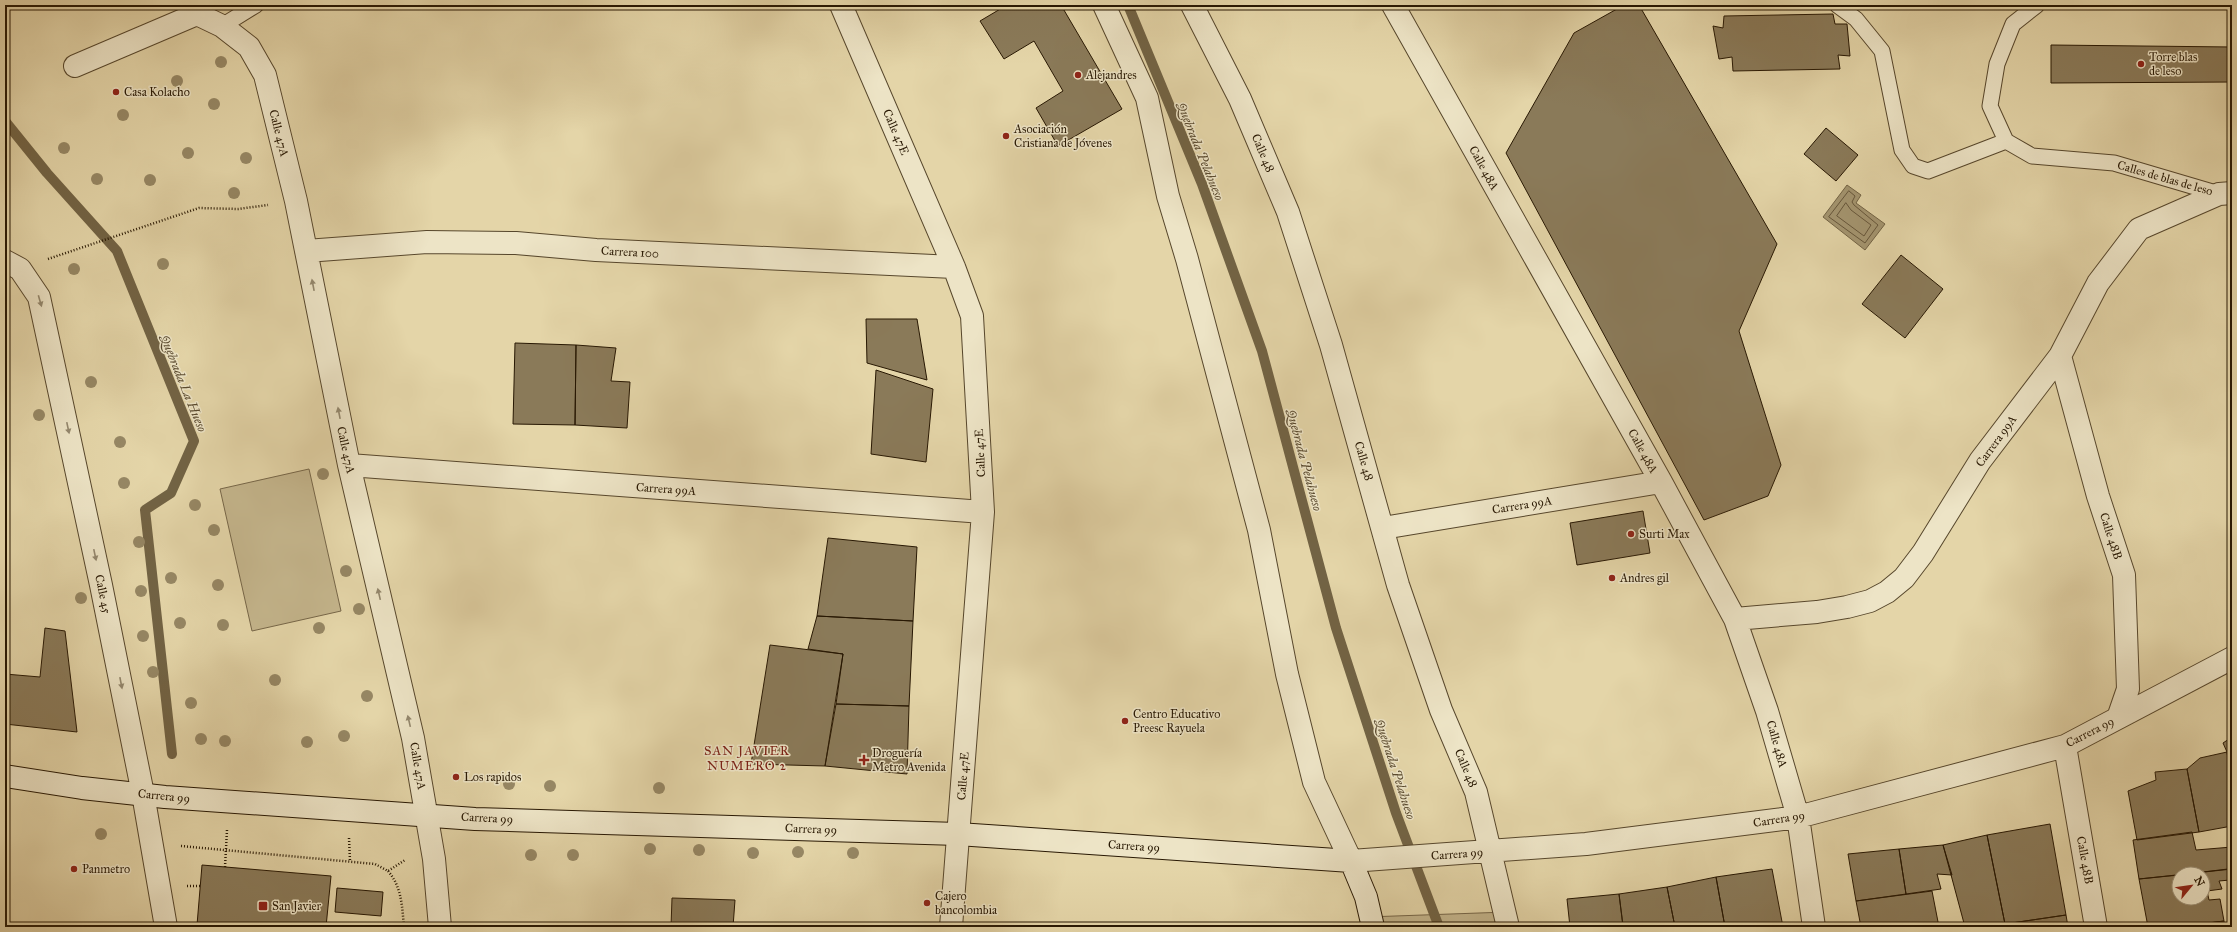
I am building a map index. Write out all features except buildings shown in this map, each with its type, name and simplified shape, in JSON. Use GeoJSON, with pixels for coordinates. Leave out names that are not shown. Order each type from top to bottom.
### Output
{"type":"FeatureCollection","features":[{"type":"Feature","properties":{"kind":"street"},"geometry":{"type":"LineString","coordinates":[[1104,5],[1147,98],[1168,196],[1187,259],[1259,530],[1287,674],[1314,782],[1360,862],[1373,927]]}},
{"type":"Feature","properties":{"kind":"street","name":"Calle 48"},"geometry":{"type":"LineString","coordinates":[[1192,5],[1240,98],[1288,212],[1331,345],[1398,585],[1421,655],[1476,792],[1508,927]]}},
{"type":"Feature","properties":{"kind":"street","name":"Calle 48A"},"geometry":{"type":"LineString","coordinates":[[1393,5],[1661,482],[1735,619],[1767,711],[1798,817],[1814,927]]}},
{"type":"Feature","properties":{"kind":"street","name":"Calle 47E"},"geometry":{"type":"LineString","coordinates":[[847,7],[954,267],[972,316],[983,512],[951,927]]}},
{"type":"Feature","properties":{"kind":"street","name":"Calle 47A"},"geometry":{"type":"LineString","coordinates":[[195,9],[222,26],[249,47],[265,75],[296,201],[349,465],[413,738],[434,859],[440,927]]}},
{"type":"Feature","properties":{"kind":"street"},"geometry":{"type":"LineString","coordinates":[[75,66],[195,9]]}},
{"type":"Feature","properties":{"kind":"street","name":"Carrera 99A"},"geometry":{"type":"LineString","coordinates":[[1735,619],[1817,612],[1847,607],[1870,601],[1893,587],[1904,578],[1923,553],[1980,461],[2060,356],[2098,283],[2139,229],[2226,194]]}},
{"type":"Feature","properties":{"kind":"street","name":"Carrera 100"},"geometry":{"type":"LineString","coordinates":[[306,251],[427,242],[508,243],[596,250],[954,267]]}},
{"type":"Feature","properties":{"kind":"street","name":"Calle 45"},"geometry":{"type":"LineString","coordinates":[[12,265],[39,297],[101,585],[143,794],[166,927]]}},
{"type":"Feature","properties":{"kind":"street","name":"Calle 48B"},"geometry":{"type":"LineString","coordinates":[[2060,356],[2098,496],[2124,575],[2128,689],[2118,718]]}},
{"type":"Feature","properties":{"kind":"street","name":"Carrera 99A"},"geometry":{"type":"LineString","coordinates":[[349,465],[983,512]]}},
{"type":"Feature","properties":{"kind":"street","name":"Carrera 99A"},"geometry":{"type":"LineString","coordinates":[[1383,528],[1661,482]]}},
{"type":"Feature","properties":{"kind":"street","name":"Carrera 99"},"geometry":{"type":"LineString","coordinates":[[5,776],[82,788],[143,794],[237,802],[426,814],[475,819],[958,834],[1360,862],[1586,844],[1798,817],[2065,746],[2232,658]]}},
{"type":"Feature","properties":{"kind":"street","name":"Calle 48B"},"geometry":{"type":"LineString","coordinates":[[2065,746],[2096,927]]}},
{"type":"Feature","properties":{"kind":"lane"},"geometry":{"type":"LineString","coordinates":[[222,26],[256,5]]}},
{"type":"Feature","properties":{"kind":"lane"},"geometry":{"type":"LineString","coordinates":[[1837,5],[1856,19],[1882,51],[1902,150],[1913,166],[1928,171],[2006,141],[1990,106],[1997,64],[2013,24],[2036,5]]}},
{"type":"Feature","properties":{"kind":"lane","name":"Calles de blas de leso"},"geometry":{"type":"LineString","coordinates":[[2006,141],[2032,156],[2114,163],[2226,194]]}},
{"type":"Feature","properties":{"kind":"path"},"geometry":{"type":"LineString","coordinates":[[12,265],[83,247],[199,208],[238,209],[296,201]]}},
{"type":"Feature","properties":{"kind":"path"},"geometry":{"type":"LineString","coordinates":[[152,843],[375,864],[388,871],[395,880],[400,894],[404,927]]}},
{"type":"Feature","properties":{"kind":"path"},"geometry":{"type":"LineString","coordinates":[[225,867],[226,850]]}},
{"type":"Feature","properties":{"kind":"path"},"geometry":{"type":"LineString","coordinates":[[388,871],[404,860],[434,859]]}},
{"type":"Feature","properties":{"kind":"path"},"geometry":{"type":"LineString","coordinates":[[183,885],[200,886]]}},
{"type":"Feature","properties":{"kind":"shaded area"},"geometry":{"type":"Polygon","coordinates":[[[309,469],[341,611],[252,631],[220,489],[309,469]]]}},
{"type":"Feature","properties":{"kind":"shaded area"},"geometry":{"type":"Polygon","coordinates":[[[1507,912],[1509,927],[1368,927],[1367,917],[1507,912]]]}},
{"type":"Feature","properties":{"kind":"water"},"geometry":{"type":"Polygon","coordinates":[[[1847,185],[1861,195],[1856,203],[1885,224],[1865,250],[1823,217],[1847,185]]]}},
{"type":"Feature","properties":{"kind":"waterway","name":"Quebrada Pelahueso"},"geometry":{"type":"LineString","coordinates":[[1128,5],[1202,184],[1262,351],[1336,628],[1396,813],[1439,927]]}},
{"type":"Feature","properties":{"kind":"waterway","name":"Quebrada La Hueso"},"geometry":{"type":"LineString","coordinates":[[5,121],[47,173],[117,251],[194,441],[171,493],[145,510],[172,754]]}},
{"type":"Feature","properties":{"kind":"place","name":"Torre blas de leso"},"geometry":{"type":"Point","coordinates":[2141,64]}},
{"type":"Feature","properties":{"kind":"place","name":"Alejandres"},"geometry":{"type":"Point","coordinates":[1078,75]}},
{"type":"Feature","properties":{"kind":"place","name":"Casa Kolacho"},"geometry":{"type":"Point","coordinates":[116,92]}},
{"type":"Feature","properties":{"kind":"place","name":"Asociación Cristiana de Jóvenes"},"geometry":{"type":"Point","coordinates":[1006,136]}},
{"type":"Feature","properties":{"kind":"place","name":"Surti Max"},"geometry":{"type":"Point","coordinates":[1631,534]}},
{"type":"Feature","properties":{"kind":"place","name":"Andres gil"},"geometry":{"type":"Point","coordinates":[1612,578]}},
{"type":"Feature","properties":{"kind":"place","name":"Centro Educativo Preesc Rayuela"},"geometry":{"type":"Point","coordinates":[1125,721]}},
{"type":"Feature","properties":{"kind":"place","name":"Droguería Metro Avenida"},"geometry":{"type":"Point","coordinates":[864,760]}},
{"type":"Feature","properties":{"kind":"place","name":"Los rapidos"},"geometry":{"type":"Point","coordinates":[456,777]}},
{"type":"Feature","properties":{"kind":"place","name":"Panmetro"},"geometry":{"type":"Point","coordinates":[74,869]}},
{"type":"Feature","properties":{"kind":"place","name":"Cajero bancolombia"},"geometry":{"type":"Point","coordinates":[927,903]}},
{"type":"Feature","properties":{"kind":"place","name":"San Javier"},"geometry":{"type":"Point","coordinates":[263,906]}},
{"type":"Feature","properties":{"kind":"district","name":"SAN JAVIER NUMERO 2"},"geometry":{"type":"Point","coordinates":[747,758]}}]}
